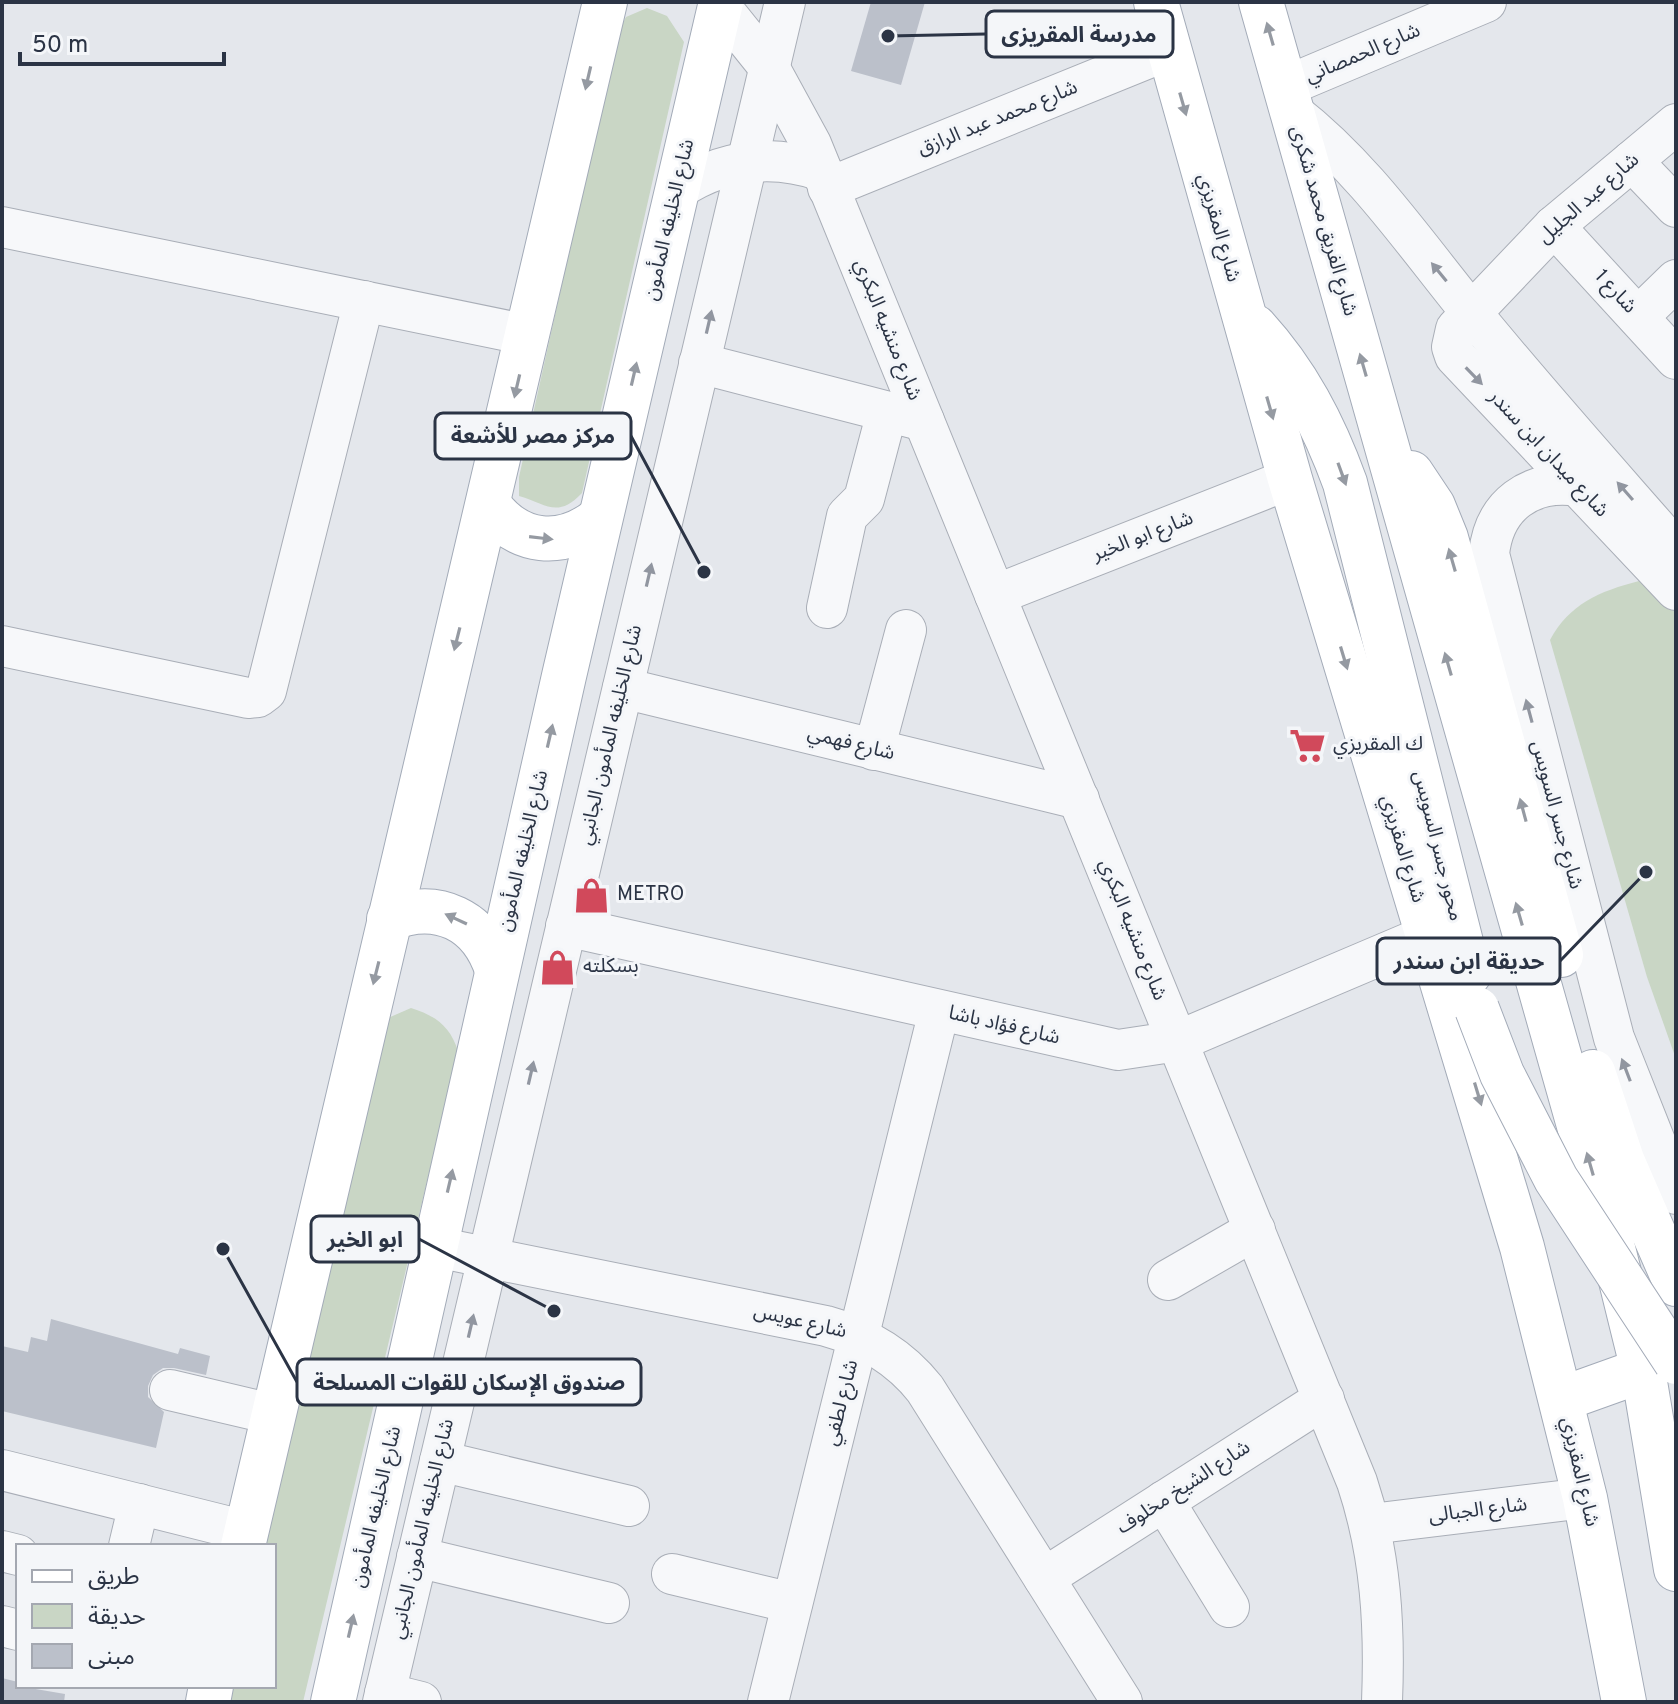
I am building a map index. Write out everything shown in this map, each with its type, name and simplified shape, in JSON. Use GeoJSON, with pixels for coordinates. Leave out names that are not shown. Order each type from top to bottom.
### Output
{"type":"FeatureCollection","features":[{"type":"Feature","properties":{"kind":"main road"},"geometry":{"type":"LineString","coordinates":[[244,1538],[605,2]]}},
{"type":"Feature","properties":{"kind":"main road","name":"شارع المقريزي"},"geometry":{"type":"LineString","coordinates":[[1156,2],[1290,479],[1505,1187],[1585,1498],[1624,1702]]}},
{"type":"Feature","properties":{"kind":"main road","name":"شارع الفريق محمد شكرى"},"geometry":{"type":"LineString","coordinates":[[1261,2],[1384,440]]}},
{"type":"Feature","properties":{"kind":"main road","name":"شارع الخليفه المأمون"},"geometry":{"type":"LineString","coordinates":[[333,1702],[600,518],[720,4]]}},
{"type":"Feature","properties":{"kind":"main road","name":"محور جسر السويس"},"geometry":{"type":"LineString","coordinates":[[1243,314],[1290,371],[1312,406],[1345,483],[1477,1009],[1508,1086],[1660,1366]]}},
{"type":"Feature","properties":{"kind":"main road"},"geometry":{"type":"LineString","coordinates":[[1384,440],[1415,478],[1446,538],[1579,1020],[1622,1160],[1676,1284]]}},
{"type":"Feature","properties":{"kind":"main road"},"geometry":{"type":"LineString","coordinates":[[1384,440],[1604,1213],[1660,1366],[1676,1569]]}},
{"type":"Feature","properties":{"kind":"main road"},"geometry":{"type":"LineString","coordinates":[[489,505],[511,528],[541,540],[573,536],[600,518]]}},
{"type":"Feature","properties":{"kind":"main road"},"geometry":{"type":"LineString","coordinates":[[389,919],[423,910],[456,917],[483,939],[497,970]]}},
{"type":"Feature","properties":{"kind":"main road"},"geometry":{"type":"LineString","coordinates":[[1562,1399],[1660,1366]]}},
{"type":"Feature","properties":{"kind":"street","name":"شارع الخليفه المأمون الجانبي"},"geometry":{"type":"LineString","coordinates":[[396,1699],[417,1557],[785,2]]}},
{"type":"Feature","properties":{"kind":"street","name":"شارع الحمصاني"},"geometry":{"type":"LineString","coordinates":[[1288,99],[1486,2]]}},
{"type":"Feature","properties":{"kind":"street","name":"شارع منشيه البكري"},"geometry":{"type":"LineString","coordinates":[[720,4],[769,67],[799,117],[825,179],[905,417],[995,595],[1324,1399],[1371,1524],[1383,1619],[1382,1702]]}},
{"type":"Feature","properties":{"kind":"street","name":"شارع محمد عبد الرازق"},"geometry":{"type":"LineString","coordinates":[[825,179],[1168,50]]}},
{"type":"Feature","properties":{"kind":"street","name":"شارع ميدان ابن سندر"},"geometry":{"type":"LineString","coordinates":[[1288,99],[1349,161],[1472,313],[1676,550]]}},
{"type":"Feature","properties":{"kind":"street","name":"شارع عبد الجليل"},"geometry":{"type":"LineString","coordinates":[[1472,313],[1554,226],[1676,124]]}},
{"type":"Feature","properties":{"kind":"street"},"geometry":{"type":"LineString","coordinates":[[677,190],[710,171],[747,161],[785,161],[825,179]]}},
{"type":"Feature","properties":{"kind":"street"},"geometry":{"type":"LineString","coordinates":[[1632,161],[1676,207]]}},
{"type":"Feature","properties":{"kind":"street","name":"شارع 1"},"geometry":{"type":"LineString","coordinates":[[1554,226],[1676,359]]}},
{"type":"Feature","properties":{"kind":"street"},"geometry":{"type":"LineString","coordinates":[[2,227],[528,335]]}},
{"type":"Feature","properties":{"kind":"street"},"geometry":{"type":"LineString","coordinates":[[1638,317],[1676,280]]}},
{"type":"Feature","properties":{"kind":"street"},"geometry":{"type":"LineString","coordinates":[[2,647],[248,698],[258,697],[266,691],[364,301]]}},
{"type":"Feature","properties":{"kind":"street","name":"شارع ميدان ابن سندر"},"geometry":{"type":"LineString","coordinates":[[1472,313],[1456,329],[1452,347],[1455,356],[1676,590]]}},
{"type":"Feature","properties":{"kind":"street"},"geometry":{"type":"LineString","coordinates":[[699,363],[905,417],[864,499],[847,516],[827,608]]}},
{"type":"Feature","properties":{"kind":"street","name":"شارع ابو الخير"},"geometry":{"type":"LineString","coordinates":[[995,595],[1290,479]]}},
{"type":"Feature","properties":{"kind":"street","name":"شارع جسر السويس"},"geometry":{"type":"LineString","coordinates":[[1578,486],[1548,484],[1520,495],[1501,515],[1489,554],[1614,1038],[1676,1194]]}},
{"type":"Feature","properties":{"kind":"street"},"geometry":{"type":"LineString","coordinates":[[874,750],[906,630]]}},
{"type":"Feature","properties":{"kind":"street","name":"شارع فهمي"},"geometry":{"type":"LineString","coordinates":[[623,688],[1079,799]]}},
{"type":"Feature","properties":{"kind":"street","name":"شارع فؤاد باشا"},"geometry":{"type":"LineString","coordinates":[[566,926],[1098,1048],[1138,1049],[1178,1041],[1428,935]]}},
{"type":"Feature","properties":{"kind":"street","name":"شارع لطفي"},"geometry":{"type":"LineString","coordinates":[[768,1702],[939,1011]]}},
{"type":"Feature","properties":{"kind":"street"},"geometry":{"type":"LineString","coordinates":[[1168,1280],[1255,1230]]}},
{"type":"Feature","properties":{"kind":"street","name":"شارع عويس"},"geometry":{"type":"LineString","coordinates":[[436,1247],[826,1326],[858,1336],[902,1364],[925,1389],[1122,1702]]}},
{"type":"Feature","properties":{"kind":"street"},"geometry":{"type":"LineString","coordinates":[[1660,1366],[1676,1436]]}},
{"type":"Feature","properties":{"kind":"street"},"geometry":{"type":"LineString","coordinates":[[170,1390],[272,1414]]}},
{"type":"Feature","properties":{"kind":"street","name":"شارع الشيخ مخلوف"},"geometry":{"type":"LineString","coordinates":[[1044,1578],[1324,1399]]}},
{"type":"Feature","properties":{"kind":"street"},"geometry":{"type":"LineString","coordinates":[[440,1461],[629,1506]]}},
{"type":"Feature","properties":{"kind":"street"},"geometry":{"type":"LineString","coordinates":[[2,1470],[139,1504],[244,1538]]}},
{"type":"Feature","properties":{"kind":"street","name":"شارع الجبالى"},"geometry":{"type":"LineString","coordinates":[[1371,1524],[1585,1498]]}},
{"type":"Feature","properties":{"kind":"street"},"geometry":{"type":"LineString","coordinates":[[1164,1501],[1229,1607]]}},
{"type":"Feature","properties":{"kind":"street"},"geometry":{"type":"LineString","coordinates":[[129,1544],[139,1504]]}},
{"type":"Feature","properties":{"kind":"street"},"geometry":{"type":"LineString","coordinates":[[417,1557],[609,1603]]}},
{"type":"Feature","properties":{"kind":"street"},"geometry":{"type":"LineString","coordinates":[[672,1574],[792,1603]]}},
{"type":"Feature","properties":{"kind":"green space"},"geometry":{"type":"Polygon","coordinates":[[[647,8],[667,16],[684,42],[582,493],[566,506],[552,507],[519,496],[519,477],[618,32],[626,17],[647,8]]]}},
{"type":"Feature","properties":{"kind":"green space"},"geometry":{"type":"Polygon","coordinates":[[[1639,581],[1676,612],[1676,1059],[1647,977],[1550,640],[1576,608],[1611,589],[1639,581]]]}},
{"type":"Feature","properties":{"kind":"green space"},"geometry":{"type":"Polygon","coordinates":[[[411,1008],[428,1015],[441,1023],[451,1035],[458,1051],[303,1702],[212,1702],[216,1688],[276,1688],[276,1544],[250,1544],[388,1018],[411,1008]]]}},
{"type":"Feature","properties":{"kind":"building"},"geometry":{"type":"Polygon","coordinates":[[[871,2],[925,2],[901,85],[851,71],[871,2]]]}},
{"type":"Feature","properties":{"kind":"building"},"geometry":{"type":"Polygon","coordinates":[[[51,1319],[178,1354],[180,1348],[210,1356],[206,1375],[163,1368],[153,1375],[148,1386],[148,1397],[164,1412],[156,1448],[2,1411],[2,1346],[28,1352],[31,1337],[47,1341],[51,1319]]]}},
{"type":"Feature","properties":{"kind":"building"},"geometry":{"type":"Polygon","coordinates":[[[2,1678],[16,1682],[16,1688],[65,1694],[64,1702],[2,1702],[2,1678]]]}},
{"type":"Feature","properties":{"kind":"place","name":"مدرسة المقريزى"},"geometry":{"type":"Point","coordinates":[888,36]}},
{"type":"Feature","properties":{"kind":"place","name":"مركز مصر للأشعة"},"geometry":{"type":"Point","coordinates":[704,572]}},
{"type":"Feature","properties":{"kind":"place","name":"ك المقريزي"},"geometry":{"type":"Point","coordinates":[1307,745]}},
{"type":"Feature","properties":{"kind":"place","name":"حديقة ابن سندر"},"geometry":{"type":"Point","coordinates":[1646,872]}},
{"type":"Feature","properties":{"kind":"place","name":"METRO"},"geometry":{"type":"Point","coordinates":[591,895]}},
{"type":"Feature","properties":{"kind":"place","name":"بسكلته"},"geometry":{"type":"Point","coordinates":[557,967]}},
{"type":"Feature","properties":{"kind":"place","name":"صندوق الإسكان للقوات المسلحة"},"geometry":{"type":"Point","coordinates":[223,1249]}},
{"type":"Feature","properties":{"kind":"place","name":"ابو الخير"},"geometry":{"type":"Point","coordinates":[554,1311]}}]}
